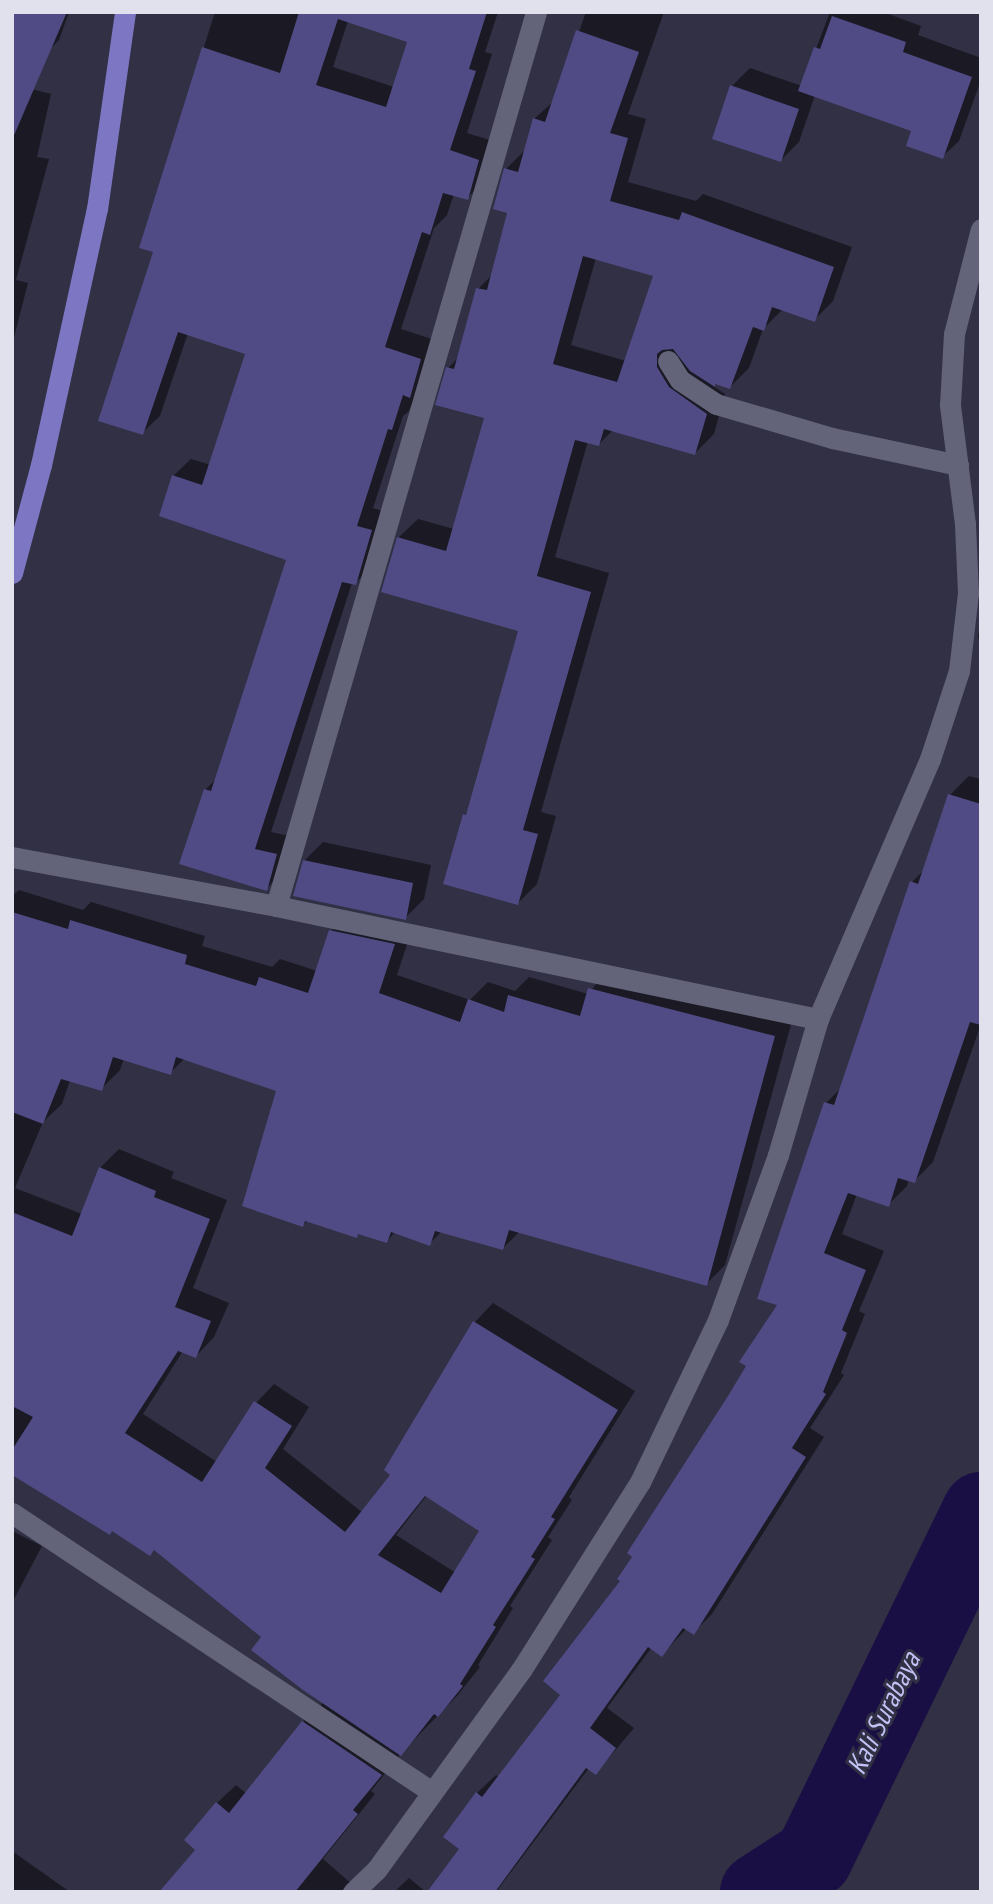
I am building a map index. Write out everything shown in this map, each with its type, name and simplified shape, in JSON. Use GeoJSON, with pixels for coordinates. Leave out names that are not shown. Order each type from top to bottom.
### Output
{"type":"FeatureCollection","features":[{"type":"Feature","properties":{"kind":"main road"},"geometry":{"type":"LineString","coordinates":[[12,573],[41,465],[96,209],[125,12]]}},
{"type":"Feature","properties":{"kind":"street"},"geometry":{"type":"LineString","coordinates":[[276,906],[536,12]]}},
{"type":"Feature","properties":{"kind":"street"},"geometry":{"type":"LineString","coordinates":[[353,1892],[376,1870],[521,1670],[640,1482],[718,1320],[778,1155],[818,1019],[930,759],[959,671],[968,593],[965,524],[950,405],[954,334],[981,229]]}},
{"type":"Feature","properties":{"kind":"street"},"geometry":{"type":"LineString","coordinates":[[668,361],[680,380],[716,404],[832,439],[958,466]]}},
{"type":"Feature","properties":{"kind":"street"},"geometry":{"type":"LineString","coordinates":[[12,857],[276,906],[818,1019]]}},
{"type":"Feature","properties":{"kind":"street"},"geometry":{"type":"LineString","coordinates":[[12,1513],[432,1792]]}},
{"type":"Feature","properties":{"kind":"building"},"geometry":{"type":"Polygon","coordinates":[[[12,12],[67,12],[12,140],[12,12]]]}},
{"type":"Feature","properties":{"kind":"building"},"geometry":{"type":"Polygon","coordinates":[[[299,12],[487,12],[469,69],[476,71],[450,150],[479,160],[468,200],[443,193],[430,235],[422,232],[385,347],[421,359],[410,398],[403,395],[392,430],[388,429],[357,526],[372,530],[356,585],[342,582],[255,849],[277,854],[267,891],[179,864],[204,789],[211,791],[286,560],[159,516],[172,475],[202,485],[245,354],[178,332],[143,435],[98,421],[153,252],[139,248],[202,47],[280,73],[299,12]],[[338,19],[316,85],[386,107],[407,42],[338,19]]]}},
{"type":"Feature","properties":{"kind":"building"},"geometry":{"type":"Polygon","coordinates":[[[832,16],[906,42],[903,52],[972,77],[943,159],[906,146],[911,131],[798,91],[814,47],[820,49],[832,16]]]}},
{"type":"Feature","properties":{"kind":"building"},"geometry":{"type":"Polygon","coordinates":[[[576,30],[639,52],[610,133],[628,138],[610,201],[679,220],[682,212],[834,267],[815,322],[772,307],[764,331],[753,327],[730,389],[715,384],[715,387],[690,371],[673,349],[662,350],[657,354],[657,367],[669,387],[707,414],[695,455],[604,429],[599,446],[575,440],[537,576],[591,592],[523,830],[538,834],[518,905],[443,884],[463,814],[466,815],[518,631],[381,592],[397,537],[446,551],[484,418],[435,405],[446,367],[454,369],[476,288],[487,290],[507,213],[493,209],[504,168],[518,172],[533,118],[545,122],[576,30]],[[583,256],[553,364],[617,382],[653,276],[583,256]]]}},
{"type":"Feature","properties":{"kind":"building"},"geometry":{"type":"Polygon","coordinates":[[[730,85],[799,109],[781,162],[712,139],[730,85]]]}},
{"type":"Feature","properties":{"kind":"building"},"geometry":{"type":"Polygon","coordinates":[[[948,794],[981,804],[981,1025],[970,1022],[915,1183],[898,1178],[889,1207],[848,1193],[824,1253],[866,1270],[842,1330],[847,1333],[823,1392],[826,1394],[792,1448],[806,1457],[694,1635],[683,1628],[662,1657],[648,1647],[590,1728],[616,1748],[596,1775],[586,1768],[495,1892],[427,1892],[459,1849],[443,1837],[476,1792],[482,1797],[560,1695],[543,1681],[620,1581],[617,1579],[632,1557],[627,1553],[728,1396],[746,1366],[739,1362],[777,1305],[757,1299],[824,1102],[834,1105],[910,881],[918,884],[948,794]]]}},
{"type":"Feature","properties":{"kind":"building"},"geometry":{"type":"Polygon","coordinates":[[[303,860],[413,883],[406,920],[293,896],[303,860]]]}},
{"type":"Feature","properties":{"kind":"building"},"geometry":{"type":"Polygon","coordinates":[[[12,912],[68,929],[70,920],[187,955],[185,964],[256,986],[259,977],[308,993],[329,930],[395,944],[379,993],[460,1022],[468,999],[504,1012],[508,995],[580,1016],[588,988],[775,1036],[707,1286],[509,1230],[503,1250],[435,1231],[430,1246],[391,1232],[387,1243],[358,1234],[357,1238],[305,1221],[303,1227],[242,1206],[276,1091],[176,1057],[171,1075],[113,1057],[102,1091],[61,1079],[43,1124],[12,1112],[12,912]]]}},
{"type":"Feature","properties":{"kind":"building"},"geometry":{"type":"Polygon","coordinates":[[[99,1167],[156,1191],[154,1197],[210,1219],[175,1307],[211,1321],[196,1358],[178,1351],[125,1433],[202,1482],[254,1401],[292,1426],[265,1468],[345,1532],[390,1475],[384,1470],[473,1321],[618,1410],[551,1517],[555,1519],[531,1557],[535,1559],[493,1625],[496,1627],[460,1684],[463,1686],[438,1717],[434,1714],[401,1756],[303,1690],[251,1650],[261,1637],[154,1550],[150,1556],[112,1531],[110,1535],[12,1475],[12,1450],[33,1417],[12,1406],[12,1212],[72,1236],[99,1167]],[[425,1496],[378,1555],[441,1593],[479,1531],[425,1496]]]}},
{"type":"Feature","properties":{"kind":"building"},"geometry":{"type":"Polygon","coordinates":[[[302,1721],[382,1775],[353,1810],[358,1814],[295,1892],[159,1892],[195,1850],[184,1840],[216,1802],[229,1813],[302,1721]]]}},
{"type":"Feature","properties":{"kind":"waterway","name":"Kali Surabaya"},"geometry":{"type":"LineString","coordinates":[[759,1892],[813,1857],[981,1511]]}}]}
